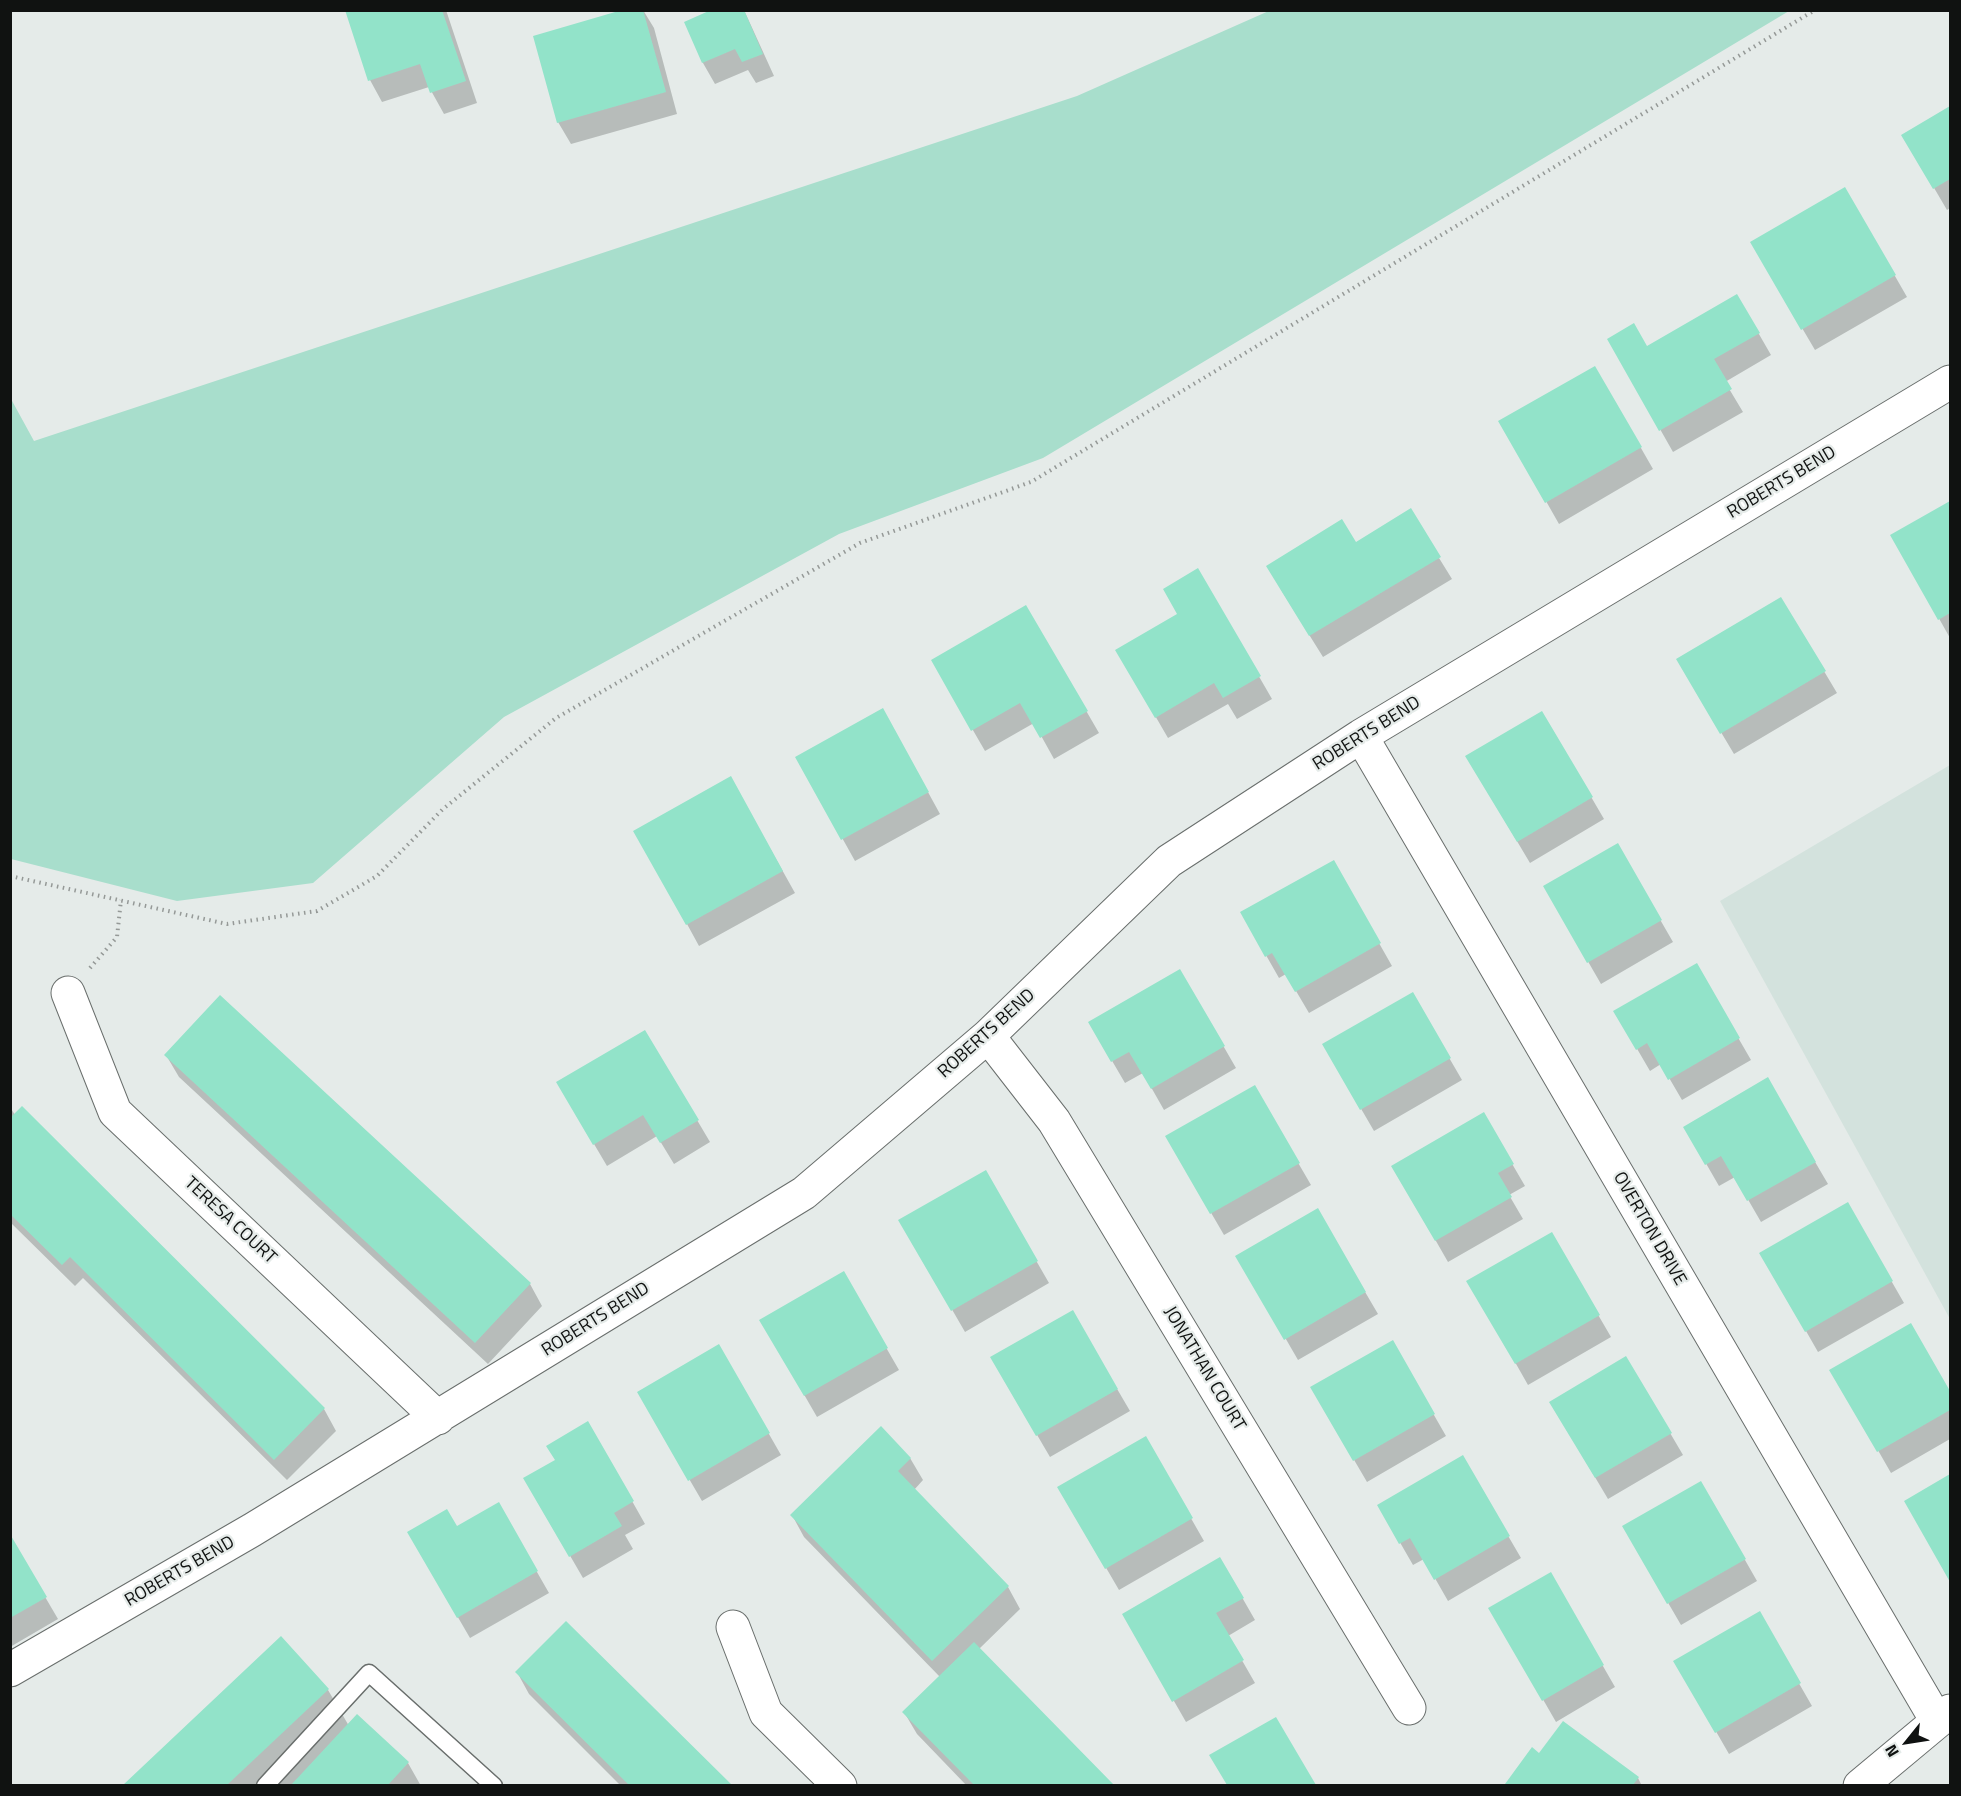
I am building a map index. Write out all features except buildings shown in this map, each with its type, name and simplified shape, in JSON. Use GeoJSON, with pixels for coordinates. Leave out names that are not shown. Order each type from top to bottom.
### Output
{"type":"FeatureCollection","features":[{"type":"Feature","properties":{"kind":"street","name":"ROBERTS BEND"},"geometry":{"type":"LineString","coordinates":[[10,1670],[252,1530],[804,1193],[988,1036],[1169,861],[1361,736],[1950,382]]}},
{"type":"Feature","properties":{"kind":"street","name":"OVERTON DRIVE"},"geometry":{"type":"LineString","coordinates":[[1361,736],[1944,1716]]}},
{"type":"Feature","properties":{"kind":"street","name":"TERESA COURT"},"geometry":{"type":"LineString","coordinates":[[68,993],[116,1112],[438,1418]]}},
{"type":"Feature","properties":{"kind":"street","name":"JONATHAN COURT"},"geometry":{"type":"LineString","coordinates":[[988,1036],[1054,1121],[1409,1708]]}},
{"type":"Feature","properties":{"kind":"street"},"geometry":{"type":"LineString","coordinates":[[733,1627],[765,1713],[840,1785]]}},
{"type":"Feature","properties":{"kind":"street"},"geometry":{"type":"LineString","coordinates":[[1860,1785],[1944,1716]]}},
{"type":"Feature","properties":{"kind":"lane"},"geometry":{"type":"LineString","coordinates":[[265,1785],[369,1673],[494,1785]]}},
{"type":"Feature","properties":{"kind":"path"},"geometry":{"type":"LineString","coordinates":[[10,876],[227,924],[316,911],[377,876],[443,809],[556,718],[860,543],[1031,482],[1815,10]]}},
{"type":"Feature","properties":{"kind":"path"},"geometry":{"type":"LineString","coordinates":[[68,993],[117,937],[121,900]]}},
{"type":"Feature","properties":{"kind":"shaded area"},"geometry":{"type":"Polygon","coordinates":[[[1950,765],[1950,1319],[1720,901],[1950,765]]]}},
{"type":"Feature","properties":{"kind":"green space"},"geometry":{"type":"Polygon","coordinates":[[[1271,10],[1789,11],[1043,458],[839,534],[504,717],[313,883],[177,901],[11,859],[11,399],[34,441],[1077,96],[1271,10]]]}}]}
